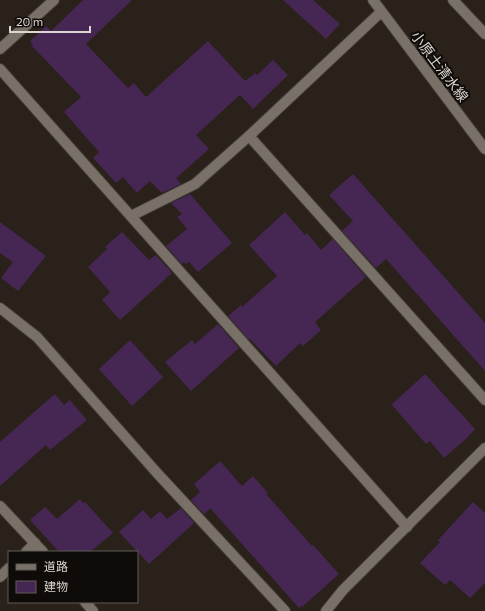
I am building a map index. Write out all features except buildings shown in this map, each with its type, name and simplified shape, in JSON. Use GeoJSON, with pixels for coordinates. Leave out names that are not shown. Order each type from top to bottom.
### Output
{"type":"FeatureCollection","features":[{"type":"Feature","properties":{"kind":"street"},"geometry":{"type":"LineString","coordinates":[[0,49],[54,0]]}},
{"type":"Feature","properties":{"kind":"street","name":"小原土清水線"},"geometry":{"type":"LineString","coordinates":[[373,0],[485,148]]}},
{"type":"Feature","properties":{"kind":"street"},"geometry":{"type":"LineString","coordinates":[[453,0],[485,34]]}},
{"type":"Feature","properties":{"kind":"street"},"geometry":{"type":"LineString","coordinates":[[131,216],[195,184],[249,136],[381,12]]}},
{"type":"Feature","properties":{"kind":"street"},"geometry":{"type":"LineString","coordinates":[[0,69],[407,527]]}},
{"type":"Feature","properties":{"kind":"street"},"geometry":{"type":"LineString","coordinates":[[249,136],[485,400]]}},
{"type":"Feature","properties":{"kind":"street"},"geometry":{"type":"LineString","coordinates":[[0,308],[37,337],[157,473],[285,611]]}},
{"type":"Feature","properties":{"kind":"street"},"geometry":{"type":"LineString","coordinates":[[326,611],[343,590],[485,448]]}},
{"type":"Feature","properties":{"kind":"street"},"geometry":{"type":"LineString","coordinates":[[0,506],[42,551]]}},
{"type":"Feature","properties":{"kind":"street"},"geometry":{"type":"LineString","coordinates":[[27,551],[35,543]]}},
{"type":"Feature","properties":{"kind":"street"},"geometry":{"type":"LineString","coordinates":[[0,577],[8,569]]}},
{"type":"Feature","properties":{"kind":"street"},"geometry":{"type":"LineString","coordinates":[[86,603],[93,611]]}}]}
